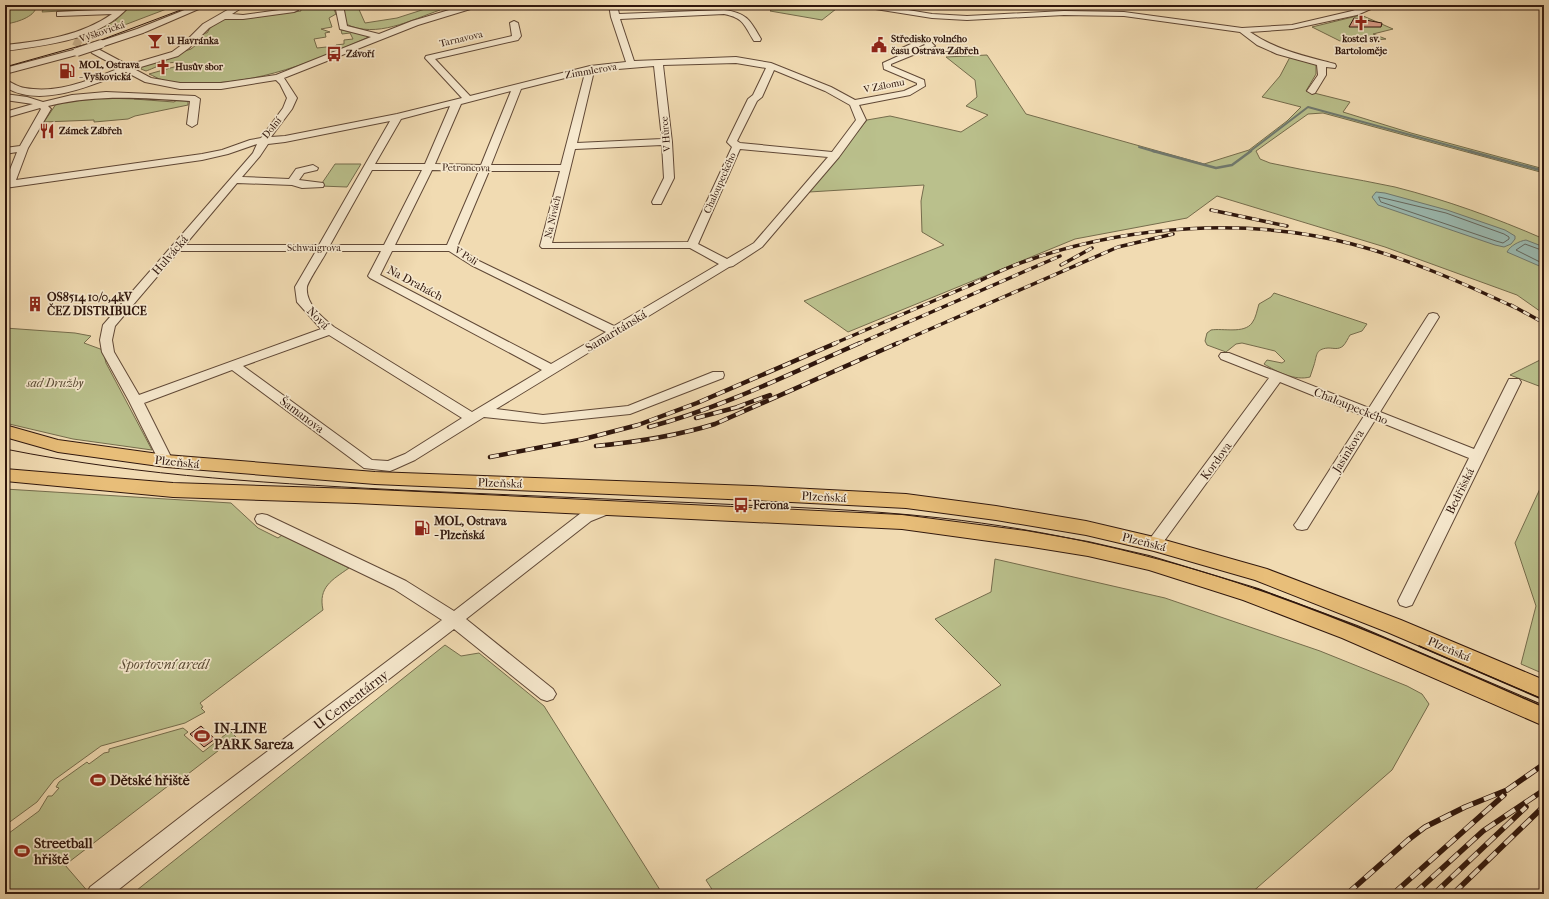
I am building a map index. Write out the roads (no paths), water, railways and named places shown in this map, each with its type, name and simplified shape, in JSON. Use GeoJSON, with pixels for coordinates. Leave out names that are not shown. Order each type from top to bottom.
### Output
{"type":"FeatureCollection","features":[{"type":"Feature","properties":{"kind":"main road","name":"Plzeňská"},"geometry":{"type":"LineString","coordinates":[[5,431],[58,446],[166,462],[375,478],[744,492],[906,502],[996,513],[1071,526],[1154,544],[1260,574],[1394,626],[1544,690]]}},
{"type":"Feature","properties":{"kind":"main road","name":"Plzeňská"},"geometry":{"type":"LineString","coordinates":[[5,475],[173,490],[355,496],[902,522],[991,533],[1087,549],[1150,564],[1252,595],[1386,646],[1544,716]]}},
{"type":"Feature","properties":{"kind":"street"},"geometry":{"type":"LineString","coordinates":[[151,17],[182,5]]}},
{"type":"Feature","properties":{"kind":"street","name":"Výškovická"},"geometry":{"type":"LineString","coordinates":[[5,71],[98,48],[204,5]]}},
{"type":"Feature","properties":{"kind":"street"},"geometry":{"type":"LineString","coordinates":[[48,60],[25,68],[13,75],[6,84],[23,91],[44,93],[57,92],[86,84],[126,69],[175,54],[186,46],[206,26],[242,5]]}},
{"type":"Feature","properties":{"kind":"street"},"geometry":{"type":"LineString","coordinates":[[339,5],[343,28],[379,37]]}},
{"type":"Feature","properties":{"kind":"street"},"geometry":{"type":"LineString","coordinates":[[98,48],[126,69],[148,80],[180,86],[222,86],[278,77],[415,23],[474,5]]}},
{"type":"Feature","properties":{"kind":"street"},"geometry":{"type":"LineString","coordinates":[[613,5],[614,17],[631,64]]}},
{"type":"Feature","properties":{"kind":"street"},"geometry":{"type":"LineString","coordinates":[[863,5],[932,16],[967,18],[1071,12],[1118,14],[1242,30],[1292,27],[1354,13],[1376,5]]}},
{"type":"Feature","properties":{"kind":"street"},"geometry":{"type":"LineString","coordinates":[[60,14],[124,8]]}},
{"type":"Feature","properties":{"kind":"street"},"geometry":{"type":"LineString","coordinates":[[5,48],[70,41],[99,26],[124,8]]}},
{"type":"Feature","properties":{"kind":"street"},"geometry":{"type":"LineString","coordinates":[[222,16],[243,17],[294,10]]}},
{"type":"Feature","properties":{"kind":"street"},"geometry":{"type":"LineString","coordinates":[[614,17],[724,12],[736,14],[746,18],[757,39]]}},
{"type":"Feature","properties":{"kind":"street","name":"Tarnavova"},"geometry":{"type":"LineString","coordinates":[[462,100],[429,58],[515,38],[517,36],[514,23]]}},
{"type":"Feature","properties":{"kind":"street","name":"Výškovická"},"geometry":{"type":"LineString","coordinates":[[5,62],[70,41],[91,39],[133,24]]}},
{"type":"Feature","properties":{"kind":"street"},"geometry":{"type":"LineString","coordinates":[[1242,30],[1260,43],[1280,52],[1332,66]]}},
{"type":"Feature","properties":{"kind":"street","name":"V Zálomu"},"geometry":{"type":"LineString","coordinates":[[854,103],[907,93],[921,86],[921,82],[887,67],[888,63],[931,46]]}},
{"type":"Feature","properties":{"kind":"street","name":"Zimmlerova"},"geometry":{"type":"LineString","coordinates":[[265,140],[285,139],[397,117],[590,69],[631,64],[736,60],[771,66],[828,90],[854,103]]}},
{"type":"Feature","properties":{"kind":"street","name":"V Hůrce"},"geometry":{"type":"LineString","coordinates":[[657,202],[669,178],[667,142],[658,63]]}},
{"type":"Feature","properties":{"kind":"street"},"geometry":{"type":"LineString","coordinates":[[1312,91],[1322,75],[1320,64]]}},
{"type":"Feature","properties":{"kind":"street","name":"Chaloupeckého"},"geometry":{"type":"LineString","coordinates":[[692,245],[737,146],[732,142],[753,99],[757,97],[771,66]]}},
{"type":"Feature","properties":{"kind":"street","name":"Na Nivách"},"geometry":{"type":"LineString","coordinates":[[590,69],[564,168],[546,246],[692,245]]}},
{"type":"Feature","properties":{"kind":"street","name":"Dolní"},"geometry":{"type":"LineString","coordinates":[[7,185],[202,157],[265,140],[287,109],[292,98],[284,83],[278,77]]}},
{"type":"Feature","properties":{"kind":"street"},"geometry":{"type":"LineString","coordinates":[[165,97],[180,86]]}},
{"type":"Feature","properties":{"kind":"street","name":"V Poli"},"geometry":{"type":"LineString","coordinates":[[517,86],[485,168],[451,248],[475,263],[614,331]]}},
{"type":"Feature","properties":{"kind":"street"},"geometry":{"type":"LineString","coordinates":[[5,115],[43,104],[95,95],[165,97],[195,99],[192,124]]}},
{"type":"Feature","properties":{"kind":"street"},"geometry":{"type":"LineString","coordinates":[[5,97],[43,104]]}},
{"type":"Feature","properties":{"kind":"street","name":"Na Drahách"},"geometry":{"type":"LineString","coordinates":[[462,100],[374,276],[552,370]]}},
{"type":"Feature","properties":{"kind":"street"},"geometry":{"type":"LineString","coordinates":[[737,146],[835,155],[861,120],[854,103]]}},
{"type":"Feature","properties":{"kind":"street"},"geometry":{"type":"LineString","coordinates":[[7,185],[23,148],[46,109],[43,104]]}},
{"type":"Feature","properties":{"kind":"street","name":"Nová"},"geometry":{"type":"LineString","coordinates":[[397,117],[301,287],[303,302],[320,322],[330,330],[477,415]]}},
{"type":"Feature","properties":{"kind":"street","name":"Hulvácká"},"geometry":{"type":"LineString","coordinates":[[166,462],[136,401],[108,352],[106,340],[109,325],[257,154],[265,140]]}},
{"type":"Feature","properties":{"kind":"street"},"geometry":{"type":"LineString","coordinates":[[571,146],[667,142]]}},
{"type":"Feature","properties":{"kind":"street"},"geometry":{"type":"LineString","coordinates":[[5,151],[23,148]]}},
{"type":"Feature","properties":{"kind":"street","name":"Samaritánská"},"geometry":{"type":"LineString","coordinates":[[368,465],[390,466],[410,457],[614,331],[758,245],[835,155]]}},
{"type":"Feature","properties":{"kind":"street","name":"Petroncova"},"geometry":{"type":"LineString","coordinates":[[369,167],[564,168]]}},
{"type":"Feature","properties":{"kind":"street"},"geometry":{"type":"LineString","coordinates":[[293,182],[294,177],[298,172],[313,168]]}},
{"type":"Feature","properties":{"kind":"street"},"geometry":{"type":"LineString","coordinates":[[235,180],[293,182],[302,185],[319,185]]}},
{"type":"Feature","properties":{"kind":"street"},"geometry":{"type":"LineString","coordinates":[[692,245],[728,264]]}},
{"type":"Feature","properties":{"kind":"street","name":"Schwaigrova"},"geometry":{"type":"LineString","coordinates":[[176,248],[451,248]]}},
{"type":"Feature","properties":{"kind":"street","name":"Jasinkova"},"geometry":{"type":"LineString","coordinates":[[1302,524],[1370,414],[1433,317]]}},
{"type":"Feature","properties":{"kind":"street"},"geometry":{"type":"LineString","coordinates":[[136,401],[330,330]]}},
{"type":"Feature","properties":{"kind":"street","name":"Chaloupeckého"},"geometry":{"type":"LineString","coordinates":[[1225,356],[1478,456]]}},
{"type":"Feature","properties":{"kind":"street","name":"Šamanova"},"geometry":{"type":"LineString","coordinates":[[235,366],[368,465]]}},
{"type":"Feature","properties":{"kind":"street"},"geometry":{"type":"LineString","coordinates":[[477,415],[543,419],[630,410],[718,375]]}},
{"type":"Feature","properties":{"kind":"street","name":"Kordova"},"geometry":{"type":"LineString","coordinates":[[1154,544],[1277,377]]}},
{"type":"Feature","properties":{"kind":"street","name":"Bedřišská"},"geometry":{"type":"LineString","coordinates":[[1406,601],[1514,382]]}},
{"type":"Feature","properties":{"kind":"street","name":"U Cementárny"},"geometry":{"type":"LineString","coordinates":[[97,894],[203,811],[536,558],[586,518],[596,512],[606,509]]}},
{"type":"Feature","properties":{"kind":"street"},"geometry":{"type":"LineString","coordinates":[[262,520],[400,585],[454,619],[548,694]]}},
{"type":"Feature","properties":{"kind":"water"},"geometry":{"type":"Polygon","coordinates":[[[1376,192],[1385,193],[1447,210],[1505,230],[1515,236],[1515,239],[1511,244],[1504,247],[1495,245],[1378,205],[1372,197],[1376,192]]]}},
{"type":"Feature","properties":{"kind":"water"},"geometry":{"type":"Polygon","coordinates":[[[1526,240],[1544,247],[1544,268],[1507,252],[1515,244],[1526,240]]]}},
{"type":"Feature","properties":{"kind":"waterway"},"geometry":{"type":"LineString","coordinates":[[1249,152],[1308,107],[1473,152]]}},
{"type":"Feature","properties":{"kind":"waterway"},"geometry":{"type":"LineString","coordinates":[[1139,147],[1156,152]]}},
{"type":"Feature","properties":{"kind":"waterway"},"geometry":{"type":"LineString","coordinates":[[1153,151],[1216,168],[1232,165],[1251,151]]}},
{"type":"Feature","properties":{"kind":"waterway"},"geometry":{"type":"LineString","coordinates":[[1469,151],[1544,171]]}},
{"type":"Feature","properties":{"kind":"tunnel"},"geometry":{"type":"LineString","coordinates":[[74,41],[95,51]]}},
{"type":"Feature","properties":{"kind":"tram line"},"geometry":{"type":"LineString","coordinates":[[5,67],[101,40],[194,5]]}},
{"type":"Feature","properties":{"kind":"tram line"},"geometry":{"type":"LineString","coordinates":[[5,449],[57,459],[161,473],[264,482],[421,491],[881,512],[941,518],[1021,529],[1101,545],[1140,554],[1218,576],[1256,589]]}},
{"type":"Feature","properties":{"kind":"tram line"},"geometry":{"type":"LineString","coordinates":[[1254,588],[1328,615],[1544,707]]}},
{"type":"Feature","properties":{"kind":"tram line"},"geometry":{"type":"LineString","coordinates":[[1419,646],[1544,700]]}},
{"type":"Feature","properties":{"kind":"railway"},"geometry":{"type":"LineString","coordinates":[[1211,210],[1287,226]]}},
{"type":"Feature","properties":{"kind":"railway"},"geometry":{"type":"LineString","coordinates":[[833,344],[1029,260],[1067,248],[1107,239],[1148,232],[1189,229],[1231,228],[1272,230],[1352,244],[1436,272],[1516,308]]}},
{"type":"Feature","properties":{"kind":"railway"},"geometry":{"type":"LineString","coordinates":[[896,344],[1118,247],[1173,234]]}},
{"type":"Feature","properties":{"kind":"railway"},"geometry":{"type":"LineString","coordinates":[[1061,265],[1092,248]]}},
{"type":"Feature","properties":{"kind":"railway"},"geometry":{"type":"LineString","coordinates":[[858,344],[1060,256]]}},
{"type":"Feature","properties":{"kind":"railway"},"geometry":{"type":"LineString","coordinates":[[1511,305],[1544,323]]}},
{"type":"Feature","properties":{"kind":"railway"},"geometry":{"type":"LineString","coordinates":[[583,439],[638,425],[697,403],[836,343]]}},
{"type":"Feature","properties":{"kind":"railway"},"geometry":{"type":"LineString","coordinates":[[649,427],[730,400],[860,343]]}},
{"type":"Feature","properties":{"kind":"railway"},"geometry":{"type":"LineString","coordinates":[[596,446],[656,438],[715,424],[898,343]]}},
{"type":"Feature","properties":{"kind":"railway"},"geometry":{"type":"LineString","coordinates":[[737,407],[770,395]]}},
{"type":"Feature","properties":{"kind":"railway"},"geometry":{"type":"LineString","coordinates":[[696,418],[742,406]]}},
{"type":"Feature","properties":{"kind":"railway"},"geometry":{"type":"LineString","coordinates":[[490,457],[583,439]]}},
{"type":"Feature","properties":{"kind":"railway"},"geometry":{"type":"LineString","coordinates":[[1347,894],[1408,840],[1425,827],[1465,807],[1507,790],[1544,764]]}},
{"type":"Feature","properties":{"kind":"railway"},"geometry":{"type":"LineString","coordinates":[[1414,894],[1483,831],[1544,790]]}},
{"type":"Feature","properties":{"kind":"railway"},"geometry":{"type":"LineString","coordinates":[[1393,894],[1504,795]]}},
{"type":"Feature","properties":{"kind":"railway"},"geometry":{"type":"LineString","coordinates":[[1453,894],[1544,806]]}},
{"type":"Feature","properties":{"kind":"railway"},"geometry":{"type":"LineString","coordinates":[[1434,894],[1526,807]]}},
{"type":"Feature","properties":{"kind":"place","name":"kostel sv. Bartoloměje"},"geometry":{"type":"Point","coordinates":[1361,23]}},
{"type":"Feature","properties":{"kind":"place","name":"U Havránka"},"geometry":{"type":"Point","coordinates":[155,41]}},
{"type":"Feature","properties":{"kind":"place","name":"Středisko volného času Ostrava-Zábřeh"},"geometry":{"type":"Point","coordinates":[879,45]}},
{"type":"Feature","properties":{"kind":"place","name":"Závoří"},"geometry":{"type":"Point","coordinates":[334,54]}},
{"type":"Feature","properties":{"kind":"place","name":"Husův sbor"},"geometry":{"type":"Point","coordinates":[163,67]}},
{"type":"Feature","properties":{"kind":"place","name":"MOL, Ostrava - Vyškovická"},"geometry":{"type":"Point","coordinates":[67,71]}},
{"type":"Feature","properties":{"kind":"place","name":"Zámek Zábřeh"},"geometry":{"type":"Point","coordinates":[47,131]}},
{"type":"Feature","properties":{"kind":"place","name":"OS8514 10/0,4kV ČEZ DISTRIBUCE"},"geometry":{"type":"Point","coordinates":[35,304]}},
{"type":"Feature","properties":{"kind":"place","name":"Ferona"},"geometry":{"type":"Point","coordinates":[741,505]}},
{"type":"Feature","properties":{"kind":"place","name":"MOL, Ostrava - Plzeňská"},"geometry":{"type":"Point","coordinates":[422,528]}},
{"type":"Feature","properties":{"kind":"place","name":"IN-LINE PARK Sareza"},"geometry":{"type":"Point","coordinates":[202,736]}},
{"type":"Feature","properties":{"kind":"place","name":"Dětské hřiště"},"geometry":{"type":"Point","coordinates":[98,780]}},
{"type":"Feature","properties":{"kind":"place","name":"Streetball hřiště"},"geometry":{"type":"Point","coordinates":[22,851]}},
{"type":"Feature","properties":{"kind":"park label","name":"sad Družby"},"geometry":{"type":"Point","coordinates":[55,383]}},
{"type":"Feature","properties":{"kind":"park label","name":"Sportovní areál"},"geometry":{"type":"Point","coordinates":[164,664]}}]}
